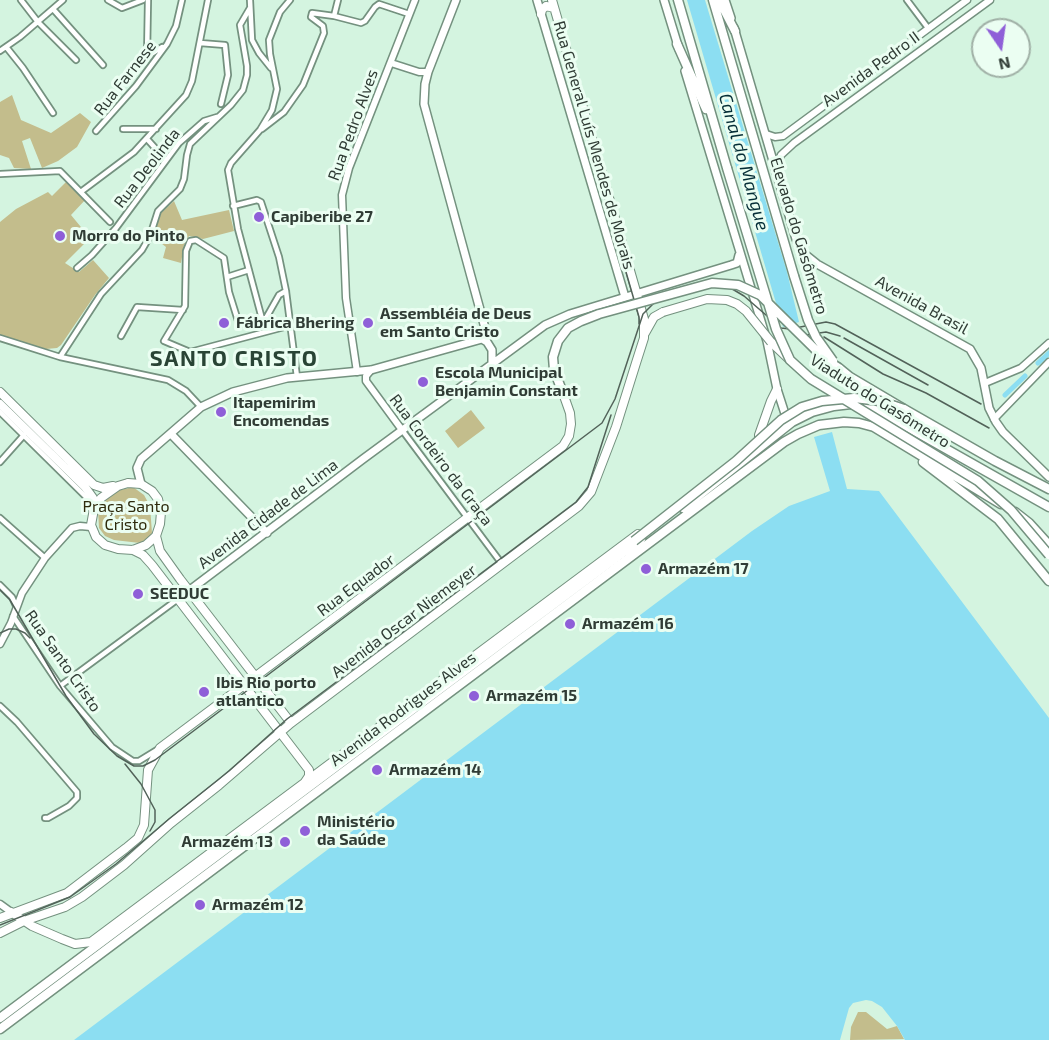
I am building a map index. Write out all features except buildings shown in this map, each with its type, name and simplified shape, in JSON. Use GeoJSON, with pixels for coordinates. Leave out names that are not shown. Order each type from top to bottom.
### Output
{"type":"FeatureCollection","features":[{"type":"Feature","properties":{"kind":"highway"},"geometry":{"type":"LineString","coordinates":[[678,0],[716,128]]}},
{"type":"Feature","properties":{"kind":"highway","name":"Elevado do Gasômetro"},"geometry":{"type":"LineString","coordinates":[[713,0],[808,320],[824,349],[839,368]]}},
{"type":"Feature","properties":{"kind":"highway"},"geometry":{"type":"LineString","coordinates":[[718,0],[735,31]]}},
{"type":"Feature","properties":{"kind":"highway"},"geometry":{"type":"LineString","coordinates":[[677,44],[692,81],[716,128]]}},
{"type":"Feature","properties":{"kind":"highway","name":"Viaduto do Gasômetro"},"geometry":{"type":"LineString","coordinates":[[716,128],[776,328],[790,360],[811,379],[978,481],[1011,510],[1049,555]]}},
{"type":"Feature","properties":{"kind":"highway","name":"Elevado do Gasômetro"},"geometry":{"type":"LineString","coordinates":[[564,396],[555,375],[553,357],[558,341],[568,328],[599,314],[712,283],[738,285],[760,295],[825,359],[850,377],[904,410],[1049,489]]}},
{"type":"Feature","properties":{"kind":"highway"},"geometry":{"type":"LineString","coordinates":[[603,568],[736,461],[783,419],[802,407],[822,401],[854,398],[880,401],[904,410]]}},
{"type":"Feature","properties":{"kind":"highway","name":"Avenida Rodrigues Alves"},"geometry":{"type":"LineString","coordinates":[[0,1018],[603,568],[731,471],[786,425],[806,414],[851,404],[879,411],[1049,507]]}},
{"type":"Feature","properties":{"kind":"highway","name":"Avenida Rodrigues Alves"},"geometry":{"type":"LineString","coordinates":[[0,1029],[784,442],[811,428],[829,423],[859,423],[874,427],[892,437]]}},
{"type":"Feature","properties":{"kind":"highway"},"geometry":{"type":"LineString","coordinates":[[892,437],[1013,510],[1029,523],[1049,545]]}},
{"type":"Feature","properties":{"kind":"highway"},"geometry":{"type":"LineString","coordinates":[[892,437],[998,519],[1049,580]]}},
{"type":"Feature","properties":{"kind":"highway"},"geometry":{"type":"LineString","coordinates":[[1032,558],[1049,571]]}},
{"type":"Feature","properties":{"kind":"main road"},"geometry":{"type":"LineString","coordinates":[[456,0],[428,72],[424,92],[427,117],[485,328],[482,339]]}},
{"type":"Feature","properties":{"kind":"main road","name":"Rua General Luís Mendes de Morais"},"geometry":{"type":"LineString","coordinates":[[537,0],[625,297]]}},
{"type":"Feature","properties":{"kind":"main road"},"geometry":{"type":"LineString","coordinates":[[664,0],[766,341],[777,389],[785,411],[786,425]]}},
{"type":"Feature","properties":{"kind":"main road"},"geometry":{"type":"LineString","coordinates":[[725,0],[776,166]]}},
{"type":"Feature","properties":{"kind":"main road"},"geometry":{"type":"LineString","coordinates":[[541,14],[542,8],[553,4]]}},
{"type":"Feature","properties":{"kind":"main road","name":"Rua General Luís Mendes de Morais"},"geometry":{"type":"LineString","coordinates":[[553,4],[638,293]]}},
{"type":"Feature","properties":{"kind":"main road","name":"Avenida Brasil"},"geometry":{"type":"LineString","coordinates":[[776,166],[796,239],[802,252],[809,259],[970,349],[980,364],[988,404],[994,419],[1003,432],[1049,477]]}},
{"type":"Feature","properties":{"kind":"main road","name":"Avenida Cidade de Lima"},"geometry":{"type":"LineString","coordinates":[[178,599],[402,430],[553,321],[734,264],[740,255]]}},
{"type":"Feature","properties":{"kind":"main road"},"geometry":{"type":"LineString","coordinates":[[638,293],[644,319],[644,338]]}},
{"type":"Feature","properties":{"kind":"main road"},"geometry":{"type":"LineString","coordinates":[[644,338],[652,319],[663,312],[707,299],[731,302],[746,312],[771,342],[790,360]]}},
{"type":"Feature","properties":{"kind":"main road","name":"Avenida Oscar Niemeyer"},"geometry":{"type":"LineString","coordinates":[[0,933],[24,921],[65,907],[82,897],[124,865],[279,732],[587,498],[592,491],[616,427],[644,338]]}},
{"type":"Feature","properties":{"kind":"main road"},"geometry":{"type":"LineString","coordinates":[[141,484],[137,470],[138,463],[201,407],[244,388],[297,377],[371,370],[482,339],[492,350],[492,364]]}},
{"type":"Feature","properties":{"kind":"main road"},"geometry":{"type":"LineString","coordinates":[[759,447],[759,435],[777,389]]}},
{"type":"Feature","properties":{"kind":"main road"},"geometry":{"type":"LineString","coordinates":[[0,392],[93,483],[103,488],[128,483],[141,484],[152,491],[159,502],[161,519],[156,536],[146,546],[133,550]]}},
{"type":"Feature","properties":{"kind":"main road","name":"Rua Equador"},"geometry":{"type":"LineString","coordinates":[[0,918],[66,893],[138,838],[146,816],[145,792],[148,770],[160,748],[565,443],[570,434],[571,420],[564,396]]}},
{"type":"Feature","properties":{"kind":"main road"},"geometry":{"type":"LineString","coordinates":[[0,404],[25,433],[85,487],[93,498],[95,507]]}},
{"type":"Feature","properties":{"kind":"main road"},"geometry":{"type":"LineString","coordinates":[[171,434],[267,533]]}},
{"type":"Feature","properties":{"kind":"main road","name":"Avenida Rodrigues Alves"},"geometry":{"type":"LineString","coordinates":[[24,921],[73,943],[91,942],[752,449],[759,447],[773,436]]}},
{"type":"Feature","properties":{"kind":"main road"},"geometry":{"type":"LineString","coordinates":[[118,486],[103,495],[95,507],[92,527],[98,539],[105,545],[133,550],[147,559],[309,770],[309,776],[305,782]]}},
{"type":"Feature","properties":{"kind":"main road"},"geometry":{"type":"LineString","coordinates":[[156,536],[160,551],[291,723]]}},
{"type":"Feature","properties":{"kind":"main road"},"geometry":{"type":"LineString","coordinates":[[195,872],[200,861]]}},
{"type":"Feature","properties":{"kind":"main road"},"geometry":{"type":"LineString","coordinates":[[11,912],[24,921]]}},
{"type":"Feature","properties":{"kind":"main road"},"geometry":{"type":"LineString","coordinates":[[0,918],[24,921]]}},
{"type":"Feature","properties":{"kind":"street"},"geometry":{"type":"LineString","coordinates":[[21,0],[38,22],[76,60]]}},
{"type":"Feature","properties":{"kind":"street"},"geometry":{"type":"LineString","coordinates":[[0,51],[7,48],[63,0]]}},
{"type":"Feature","properties":{"kind":"street","name":"Rua Farnese"},"geometry":{"type":"LineString","coordinates":[[108,0],[122,8],[146,0],[147,57],[167,44]]}},
{"type":"Feature","properties":{"kind":"street"},"geometry":{"type":"LineString","coordinates":[[167,44],[176,27],[182,0]]}},
{"type":"Feature","properties":{"kind":"street"},"geometry":{"type":"LineString","coordinates":[[82,191],[121,163],[147,139],[180,103],[190,88],[208,0]]}},
{"type":"Feature","properties":{"kind":"street"},"geometry":{"type":"LineString","coordinates":[[249,0],[252,40],[273,70]]}},
{"type":"Feature","properties":{"kind":"street"},"geometry":{"type":"LineString","coordinates":[[262,319],[233,206],[228,173],[229,166],[268,119],[276,98],[277,89],[269,40],[280,12],[290,0]]}},
{"type":"Feature","properties":{"kind":"street"},"geometry":{"type":"LineString","coordinates":[[334,16],[338,0]]}},
{"type":"Feature","properties":{"kind":"street","name":"Rua Pedro Alves"},"geometry":{"type":"LineString","coordinates":[[357,372],[346,298],[342,195],[351,162],[415,0]]}},
{"type":"Feature","properties":{"kind":"street"},"geometry":{"type":"LineString","coordinates":[[907,0],[936,39]]}},
{"type":"Feature","properties":{"kind":"street","name":"Avenida Pedro II"},"geometry":{"type":"LineString","coordinates":[[783,136],[967,0]]}},
{"type":"Feature","properties":{"kind":"street","name":"Avenida Pedro II"},"geometry":{"type":"LineString","coordinates":[[776,166],[780,156],[789,147],[990,0]]}},
{"type":"Feature","properties":{"kind":"street"},"geometry":{"type":"LineString","coordinates":[[260,130],[284,112],[303,85],[324,33],[323,26],[311,17],[311,14],[363,22],[379,4],[409,14]]}},
{"type":"Feature","properties":{"kind":"street"},"geometry":{"type":"LineString","coordinates":[[60,357],[101,294],[142,250],[150,236],[158,211],[182,185],[190,144],[240,94],[246,83],[247,66],[240,25],[250,8]]}},
{"type":"Feature","properties":{"kind":"street"},"geometry":{"type":"LineString","coordinates":[[53,9],[103,65]]}},
{"type":"Feature","properties":{"kind":"street"},"geometry":{"type":"LineString","coordinates":[[200,43],[225,45],[228,75],[220,104]]}},
{"type":"Feature","properties":{"kind":"street","name":"Rua Farnese"},"geometry":{"type":"LineString","coordinates":[[96,131],[136,86],[167,44]]}},
{"type":"Feature","properties":{"kind":"street"},"geometry":{"type":"LineString","coordinates":[[7,48],[53,113]]}},
{"type":"Feature","properties":{"kind":"street"},"geometry":{"type":"LineString","coordinates":[[391,63],[419,72],[428,72]]}},
{"type":"Feature","properties":{"kind":"street","name":"Rua Deolinda"},"geometry":{"type":"LineString","coordinates":[[77,268],[105,241],[183,138],[204,120],[217,117]]}},
{"type":"Feature","properties":{"kind":"street","name":"Rua Farnese"},"geometry":{"type":"LineString","coordinates":[[123,129],[156,129]]}},
{"type":"Feature","properties":{"kind":"street"},"geometry":{"type":"LineString","coordinates":[[766,134],[775,138],[783,136]]}},
{"type":"Feature","properties":{"kind":"street"},"geometry":{"type":"LineString","coordinates":[[783,136],[780,141],[782,145],[789,147]]}},
{"type":"Feature","properties":{"kind":"street"},"geometry":{"type":"LineString","coordinates":[[147,139],[166,160]]}},
{"type":"Feature","properties":{"kind":"street"},"geometry":{"type":"LineString","coordinates":[[0,174],[60,171],[110,222]]}},
{"type":"Feature","properties":{"kind":"street"},"geometry":{"type":"LineString","coordinates":[[233,206],[260,201],[279,257],[292,325],[297,377]]}},
{"type":"Feature","properties":{"kind":"street"},"geometry":{"type":"LineString","coordinates":[[286,291],[280,294],[268,316],[239,323],[222,256],[196,240],[190,241],[186,251],[183,310],[164,341],[190,352],[292,325]]}},
{"type":"Feature","properties":{"kind":"street"},"geometry":{"type":"LineString","coordinates":[[226,277],[249,270]]}},
{"type":"Feature","properties":{"kind":"street"},"geometry":{"type":"LineString","coordinates":[[121,336],[137,307],[183,310]]}},
{"type":"Feature","properties":{"kind":"street"},"geometry":{"type":"LineString","coordinates":[[0,338],[60,357],[168,380],[186,390],[201,407]]}},
{"type":"Feature","properties":{"kind":"street"},"geometry":{"type":"LineString","coordinates":[[985,383],[1011,374],[1049,343]]}},
{"type":"Feature","properties":{"kind":"street"},"geometry":{"type":"LineString","coordinates":[[1033,358],[1029,363],[1030,369],[1041,370]]}},
{"type":"Feature","properties":{"kind":"street"},"geometry":{"type":"LineString","coordinates":[[994,419],[1049,362]]}},
{"type":"Feature","properties":{"kind":"street","name":"Rua Cordeiro da Graça"},"geometry":{"type":"LineString","coordinates":[[371,370],[366,376],[366,381],[502,564]]}},
{"type":"Feature","properties":{"kind":"street"},"geometry":{"type":"LineString","coordinates":[[0,412],[25,433],[88,500],[92,516]]}},
{"type":"Feature","properties":{"kind":"street"},"geometry":{"type":"LineString","coordinates":[[0,462],[25,433]]}},
{"type":"Feature","properties":{"kind":"street"},"geometry":{"type":"LineString","coordinates":[[0,518],[45,558]]}},
{"type":"Feature","properties":{"kind":"street","name":"Rua Santo Cristo"},"geometry":{"type":"LineString","coordinates":[[92,527],[72,528],[45,558],[16,606],[13,616],[60,686],[104,739],[133,761],[139,761],[160,748]]}},
{"type":"Feature","properties":{"kind":"street"},"geometry":{"type":"LineString","coordinates":[[0,585],[12,597],[16,606]]}},
{"type":"Feature","properties":{"kind":"street","name":"Avenida Cidade de Lima"},"geometry":{"type":"LineString","coordinates":[[60,686],[178,599]]}},
{"type":"Feature","properties":{"kind":"street"},"geometry":{"type":"LineString","coordinates":[[0,644],[13,616]]}},
{"type":"Feature","properties":{"kind":"street"},"geometry":{"type":"LineString","coordinates":[[0,706],[77,792],[77,798],[69,806],[45,818]]}},
{"type":"Feature","properties":{"kind":"street"},"geometry":{"type":"LineString","coordinates":[[0,904],[11,912]]}},
{"type":"Feature","properties":{"kind":"green space"},"geometry":{"type":"Polygon","coordinates":[[[12,95],[21,120],[51,133],[80,113],[91,122],[77,147],[58,161],[42,168],[30,138],[22,141],[31,169],[14,168],[9,158],[0,155],[0,102],[12,95]]]}},
{"type":"Feature","properties":{"kind":"green space"},"geometry":{"type":"Polygon","coordinates":[[[69,179],[87,198],[71,215],[90,238],[65,263],[79,272],[93,260],[109,278],[61,345],[57,348],[46,349],[0,336],[0,222],[16,209],[48,192],[52,196],[69,179]]]}},
{"type":"Feature","properties":{"kind":"green space"},"geometry":{"type":"Polygon","coordinates":[[[174,201],[182,220],[229,210],[234,231],[203,239],[189,236],[184,245],[181,263],[163,258],[166,247],[153,237],[161,213],[174,201]]]}},
{"type":"Feature","properties":{"kind":"green space"},"geometry":{"type":"Polygon","coordinates":[[[471,410],[485,428],[458,448],[445,431],[471,410]]]}},
{"type":"Feature","properties":{"kind":"green space","name":"Praça Santo Cristo"},"geometry":{"type":"Polygon","coordinates":[[[133,487],[144,495],[150,506],[152,533],[147,540],[140,543],[114,540],[105,536],[99,528],[98,510],[101,504],[116,491],[133,487]]]}},
{"type":"Feature","properties":{"kind":"green space"},"geometry":{"type":"Polygon","coordinates":[[[858,1012],[866,1012],[887,1029],[897,1026],[904,1039],[850,1040],[851,1027],[858,1012]]]}},
{"type":"Feature","properties":{"kind":"water","name":"Canal do Mangue"},"geometry":{"type":"Polygon","coordinates":[[[687,0],[705,0],[787,272],[799,322],[783,327],[687,0]]]}},
{"type":"Feature","properties":{"kind":"water"},"geometry":{"type":"Polygon","coordinates":[[[832,432],[847,489],[879,491],[1049,718],[1049,1040],[905,1040],[882,1007],[866,1000],[853,1003],[849,1008],[840,1040],[74,1040],[752,531],[789,506],[830,491],[814,437],[832,432]]]}},
{"type":"Feature","properties":{"kind":"waterway"},"geometry":{"type":"LineString","coordinates":[[1038,363],[1049,353]]}},
{"type":"Feature","properties":{"kind":"waterway"},"geometry":{"type":"LineString","coordinates":[[1005,395],[1025,376]]}},
{"type":"Feature","properties":{"kind":"tram line"},"geometry":{"type":"LineString","coordinates":[[554,23],[639,317],[639,324]]}},
{"type":"Feature","properties":{"kind":"tram line"},"geometry":{"type":"LineString","coordinates":[[0,590],[10,600],[66,696],[94,734],[117,756],[134,766],[143,766],[155,760],[602,423],[615,399],[643,314],[656,301],[705,286],[729,287],[744,296],[781,328],[790,329],[826,322],[835,324],[981,404]]}},
{"type":"Feature","properties":{"kind":"tram line"},"geometry":{"type":"LineString","coordinates":[[806,335],[826,332],[840,336]]}},
{"type":"Feature","properties":{"kind":"tram line"},"geometry":{"type":"LineString","coordinates":[[824,337],[883,374],[926,393],[989,428]]}},
{"type":"Feature","properties":{"kind":"tram line"},"geometry":{"type":"LineString","coordinates":[[844,338],[928,385]]}},
{"type":"Feature","properties":{"kind":"tram line"},"geometry":{"type":"LineString","coordinates":[[0,925],[70,897],[116,864],[229,771],[287,719],[576,502],[588,487],[611,415]]}},
{"type":"Feature","properties":{"kind":"tram line"},"geometry":{"type":"LineString","coordinates":[[0,633],[16,629],[30,638]]}},
{"type":"Feature","properties":{"kind":"tram line"},"geometry":{"type":"LineString","coordinates":[[125,764],[141,784],[155,810],[155,822],[150,831]]}},
{"type":"Feature","properties":{"kind":"place","name":"Capiberibe 27"},"geometry":{"type":"Point","coordinates":[259,217]}},
{"type":"Feature","properties":{"kind":"place","name":"Morro do Pinto"},"geometry":{"type":"Point","coordinates":[60,236]}},
{"type":"Feature","properties":{"kind":"place","name":"Fábrica Bhering"},"geometry":{"type":"Point","coordinates":[224,323]}},
{"type":"Feature","properties":{"kind":"place","name":"Assembléia de Deus em Santo Cristo"},"geometry":{"type":"Point","coordinates":[368,323]}},
{"type":"Feature","properties":{"kind":"place","name":"Escola Municipal Benjamin Constant"},"geometry":{"type":"Point","coordinates":[423,382]}},
{"type":"Feature","properties":{"kind":"place","name":"Itapemirim Encomendas"},"geometry":{"type":"Point","coordinates":[221,412]}},
{"type":"Feature","properties":{"kind":"place","name":"Armazém 17"},"geometry":{"type":"Point","coordinates":[646,569]}},
{"type":"Feature","properties":{"kind":"place","name":"SEEDUC"},"geometry":{"type":"Point","coordinates":[138,594]}},
{"type":"Feature","properties":{"kind":"place","name":"Armazém 16"},"geometry":{"type":"Point","coordinates":[570,624]}},
{"type":"Feature","properties":{"kind":"place","name":"Ibis Rio porto atlantico"},"geometry":{"type":"Point","coordinates":[204,692]}},
{"type":"Feature","properties":{"kind":"place","name":"Armazém 15"},"geometry":{"type":"Point","coordinates":[474,696]}},
{"type":"Feature","properties":{"kind":"place","name":"Armazém 14"},"geometry":{"type":"Point","coordinates":[377,770]}},
{"type":"Feature","properties":{"kind":"place","name":"Ministério da Saúde"},"geometry":{"type":"Point","coordinates":[305,831]}},
{"type":"Feature","properties":{"kind":"place","name":"Armazém 13"},"geometry":{"type":"Point","coordinates":[285,842]}},
{"type":"Feature","properties":{"kind":"place","name":"Armazém 12"},"geometry":{"type":"Point","coordinates":[200,905]}},
{"type":"Feature","properties":{"kind":"district","name":"SANTO CRISTO"},"geometry":{"type":"Point","coordinates":[234,359]}}]}
